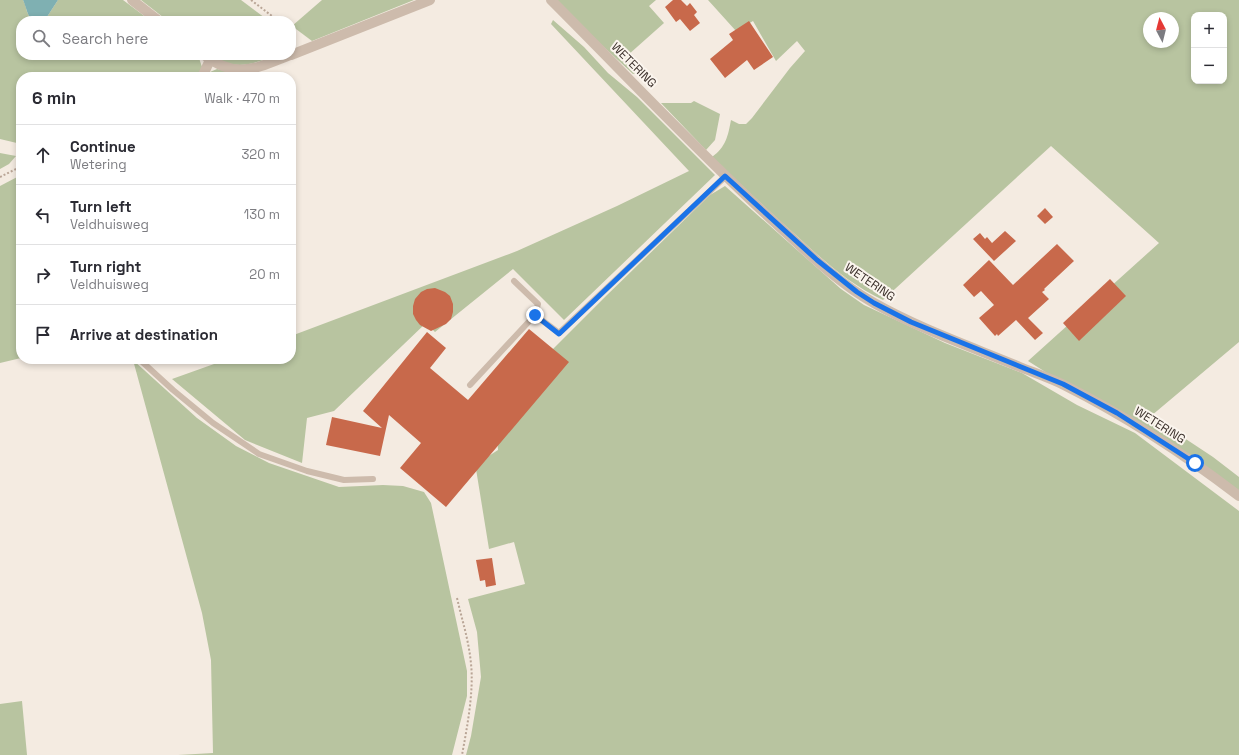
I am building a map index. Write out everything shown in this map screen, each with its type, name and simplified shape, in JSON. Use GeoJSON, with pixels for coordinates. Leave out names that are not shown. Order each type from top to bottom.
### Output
{"type":"FeatureCollection","features":[{"type":"Feature","properties":{"kind":"street"},"geometry":{"type":"LineString","coordinates":[[132,0],[153,16]]}},
{"type":"Feature","properties":{"kind":"street"},"geometry":{"type":"LineString","coordinates":[[296,53],[430,0]]}},
{"type":"Feature","properties":{"kind":"street","name":"WETERING"},"geometry":{"type":"LineString","coordinates":[[551,0],[725,176],[817,260],[857,292],[874,303],[911,322],[1063,384],[1117,413],[1160,440],[1195,463],[1239,496]]}},
{"type":"Feature","properties":{"kind":"street"},"geometry":{"type":"LineString","coordinates":[[203,72],[206,60]]}},
{"type":"Feature","properties":{"kind":"street"},"geometry":{"type":"LineString","coordinates":[[212,60],[226,68],[240,70],[253,69],[277,60]]}},
{"type":"Feature","properties":{"kind":"lane"},"geometry":{"type":"LineString","coordinates":[[535,315],[559,334],[725,176]]}},
{"type":"Feature","properties":{"kind":"lane"},"geometry":{"type":"LineString","coordinates":[[470,385],[535,315],[538,304],[514,281]]}},
{"type":"Feature","properties":{"kind":"lane"},"geometry":{"type":"LineString","coordinates":[[144,364],[213,423],[259,454],[307,471],[344,480],[374,479]]}},
{"type":"Feature","properties":{"kind":"path"},"geometry":{"type":"LineString","coordinates":[[251,0],[272,16]]}},
{"type":"Feature","properties":{"kind":"path"},"geometry":{"type":"LineString","coordinates":[[0,177],[16,169]]}},
{"type":"Feature","properties":{"kind":"path"},"geometry":{"type":"LineString","coordinates":[[457,598],[471,666],[470,705],[462,755]]}},
{"type":"Feature","properties":{"kind":"green space"},"geometry":{"type":"Polygon","coordinates":[[[0,0],[23,0],[29,16],[16,16],[16,60],[200,60],[202,67],[200,72],[16,72],[16,143],[0,139],[0,0]]]}},
{"type":"Feature","properties":{"kind":"green space"},"geometry":{"type":"Polygon","coordinates":[[[58,0],[123,0],[144,16],[48,16],[58,0]]]}},
{"type":"Feature","properties":{"kind":"green space"},"geometry":{"type":"Polygon","coordinates":[[[141,0],[241,0],[262,16],[162,16],[141,0]]]}},
{"type":"Feature","properties":{"kind":"green space"},"geometry":{"type":"Polygon","coordinates":[[[322,0],[414,0],[312,41],[296,29],[296,23],[322,0]]]}},
{"type":"Feature","properties":{"kind":"green space"},"geometry":{"type":"Polygon","coordinates":[[[553,0],[656,0],[649,6],[664,23],[628,55],[634,64],[636,73],[633,74],[553,0]]]}},
{"type":"Feature","properties":{"kind":"green space"},"geometry":{"type":"Polygon","coordinates":[[[708,0],[1239,0],[1239,342],[1151,416],[1213,457],[1239,477],[1239,494],[1028,361],[1159,243],[1051,146],[883,300],[859,287],[827,263],[712,157],[726,141],[731,120],[739,124],[746,124],[805,51],[797,41],[776,61],[753,21],[736,31],[708,0]]]}},
{"type":"Feature","properties":{"kind":"green space"},"geometry":{"type":"Polygon","coordinates":[[[553,20],[584,47],[608,73],[637,97],[715,175],[564,320],[513,269],[435,332],[426,323],[334,411],[307,418],[302,463],[245,440],[172,379],[214,364],[296,364],[296,334],[517,251],[617,206],[689,171],[551,24],[553,20]]]}},
{"type":"Feature","properties":{"kind":"green space"},"geometry":{"type":"Polygon","coordinates":[[[221,60],[262,60],[244,65],[228,63],[221,60]]]}},
{"type":"Feature","properties":{"kind":"green space"},"geometry":{"type":"Polygon","coordinates":[[[217,69],[231,72],[210,72],[217,69]]]}},
{"type":"Feature","properties":{"kind":"green space"},"geometry":{"type":"Polygon","coordinates":[[[694,101],[720,114],[715,140],[706,150],[661,103],[691,103],[694,101]]]}},
{"type":"Feature","properties":{"kind":"green space"},"geometry":{"type":"Polygon","coordinates":[[[0,153],[16,156],[9,164],[0,169],[0,153]]]}},
{"type":"Feature","properties":{"kind":"green space"},"geometry":{"type":"Polygon","coordinates":[[[16,178],[16,359],[0,363],[0,186],[16,178]]]}},
{"type":"Feature","properties":{"kind":"green space"},"geometry":{"type":"Polygon","coordinates":[[[725,186],[841,289],[864,305],[945,343],[1022,373],[1077,405],[1135,433],[1239,511],[1239,755],[466,755],[471,736],[481,677],[477,632],[468,599],[525,584],[514,542],[489,549],[476,469],[481,461],[498,450],[495,407],[710,195],[725,186]]]}},
{"type":"Feature","properties":{"kind":"green space"},"geometry":{"type":"Polygon","coordinates":[[[134,364],[137,364],[197,418],[236,446],[269,463],[339,487],[383,485],[403,486],[424,492],[431,503],[467,671],[467,696],[452,755],[178,755],[213,753],[211,660],[202,613],[134,364]]]}},
{"type":"Feature","properties":{"kind":"green space"},"geometry":{"type":"Polygon","coordinates":[[[22,701],[27,755],[0,755],[0,704],[22,701]]]}},
{"type":"Feature","properties":{"kind":"water"},"geometry":{"type":"Polygon","coordinates":[[[23,0],[58,0],[48,16],[29,16],[23,0]]]}},
{"type":"Feature","properties":{"kind":"building"},"geometry":{"type":"Polygon","coordinates":[[[673,0],[681,0],[687,6],[690,3],[697,12],[694,15],[700,23],[690,31],[680,19],[676,22],[665,7],[673,0]]]}},
{"type":"Feature","properties":{"kind":"building"},"geometry":{"type":"Polygon","coordinates":[[[749,21],[773,57],[754,70],[747,60],[725,78],[710,59],[733,40],[729,34],[749,21]]]}},
{"type":"Feature","properties":{"kind":"building"},"geometry":{"type":"Polygon","coordinates":[[[1045,208],[1053,217],[1045,224],[1037,216],[1045,208]]]}},
{"type":"Feature","properties":{"kind":"building"},"geometry":{"type":"Polygon","coordinates":[[[1005,231],[1016,241],[994,261],[973,239],[980,233],[985,239],[987,237],[992,243],[1005,231]]]}},
{"type":"Feature","properties":{"kind":"building"},"geometry":{"type":"Polygon","coordinates":[[[1057,244],[1074,261],[1044,289],[1045,290],[1042,292],[1049,299],[1028,318],[1043,333],[1035,340],[1016,320],[998,336],[997,334],[995,336],[979,318],[994,305],[981,291],[974,297],[963,285],[989,260],[1013,285],[1057,244]]]}},
{"type":"Feature","properties":{"kind":"building"},"geometry":{"type":"Polygon","coordinates":[[[1110,279],[1126,296],[1079,341],[1063,323],[1110,279]]]}},
{"type":"Feature","properties":{"kind":"building"},"geometry":{"type":"Polygon","coordinates":[[[435,288],[450,296],[453,304],[453,312],[451,319],[446,324],[431,331],[420,325],[416,320],[413,314],[413,306],[415,299],[421,292],[427,289],[435,288]]]}},
{"type":"Feature","properties":{"kind":"building"},"geometry":{"type":"Polygon","coordinates":[[[529,329],[569,362],[446,507],[400,468],[421,443],[389,415],[380,456],[326,445],[332,417],[382,428],[363,411],[427,332],[446,348],[430,368],[468,400],[529,329]]]}},
{"type":"Feature","properties":{"kind":"building"},"geometry":{"type":"Polygon","coordinates":[[[492,558],[496,585],[486,587],[485,580],[480,581],[476,560],[492,558]]]}},
{"type":"Feature","properties":{"kind":"route"},"geometry":{"type":"LineString","coordinates":[[535,315],[559,334],[628,270],[725,176],[817,260],[857,292],[874,303],[911,322],[1063,384],[1117,413],[1195,463]]}}]}
